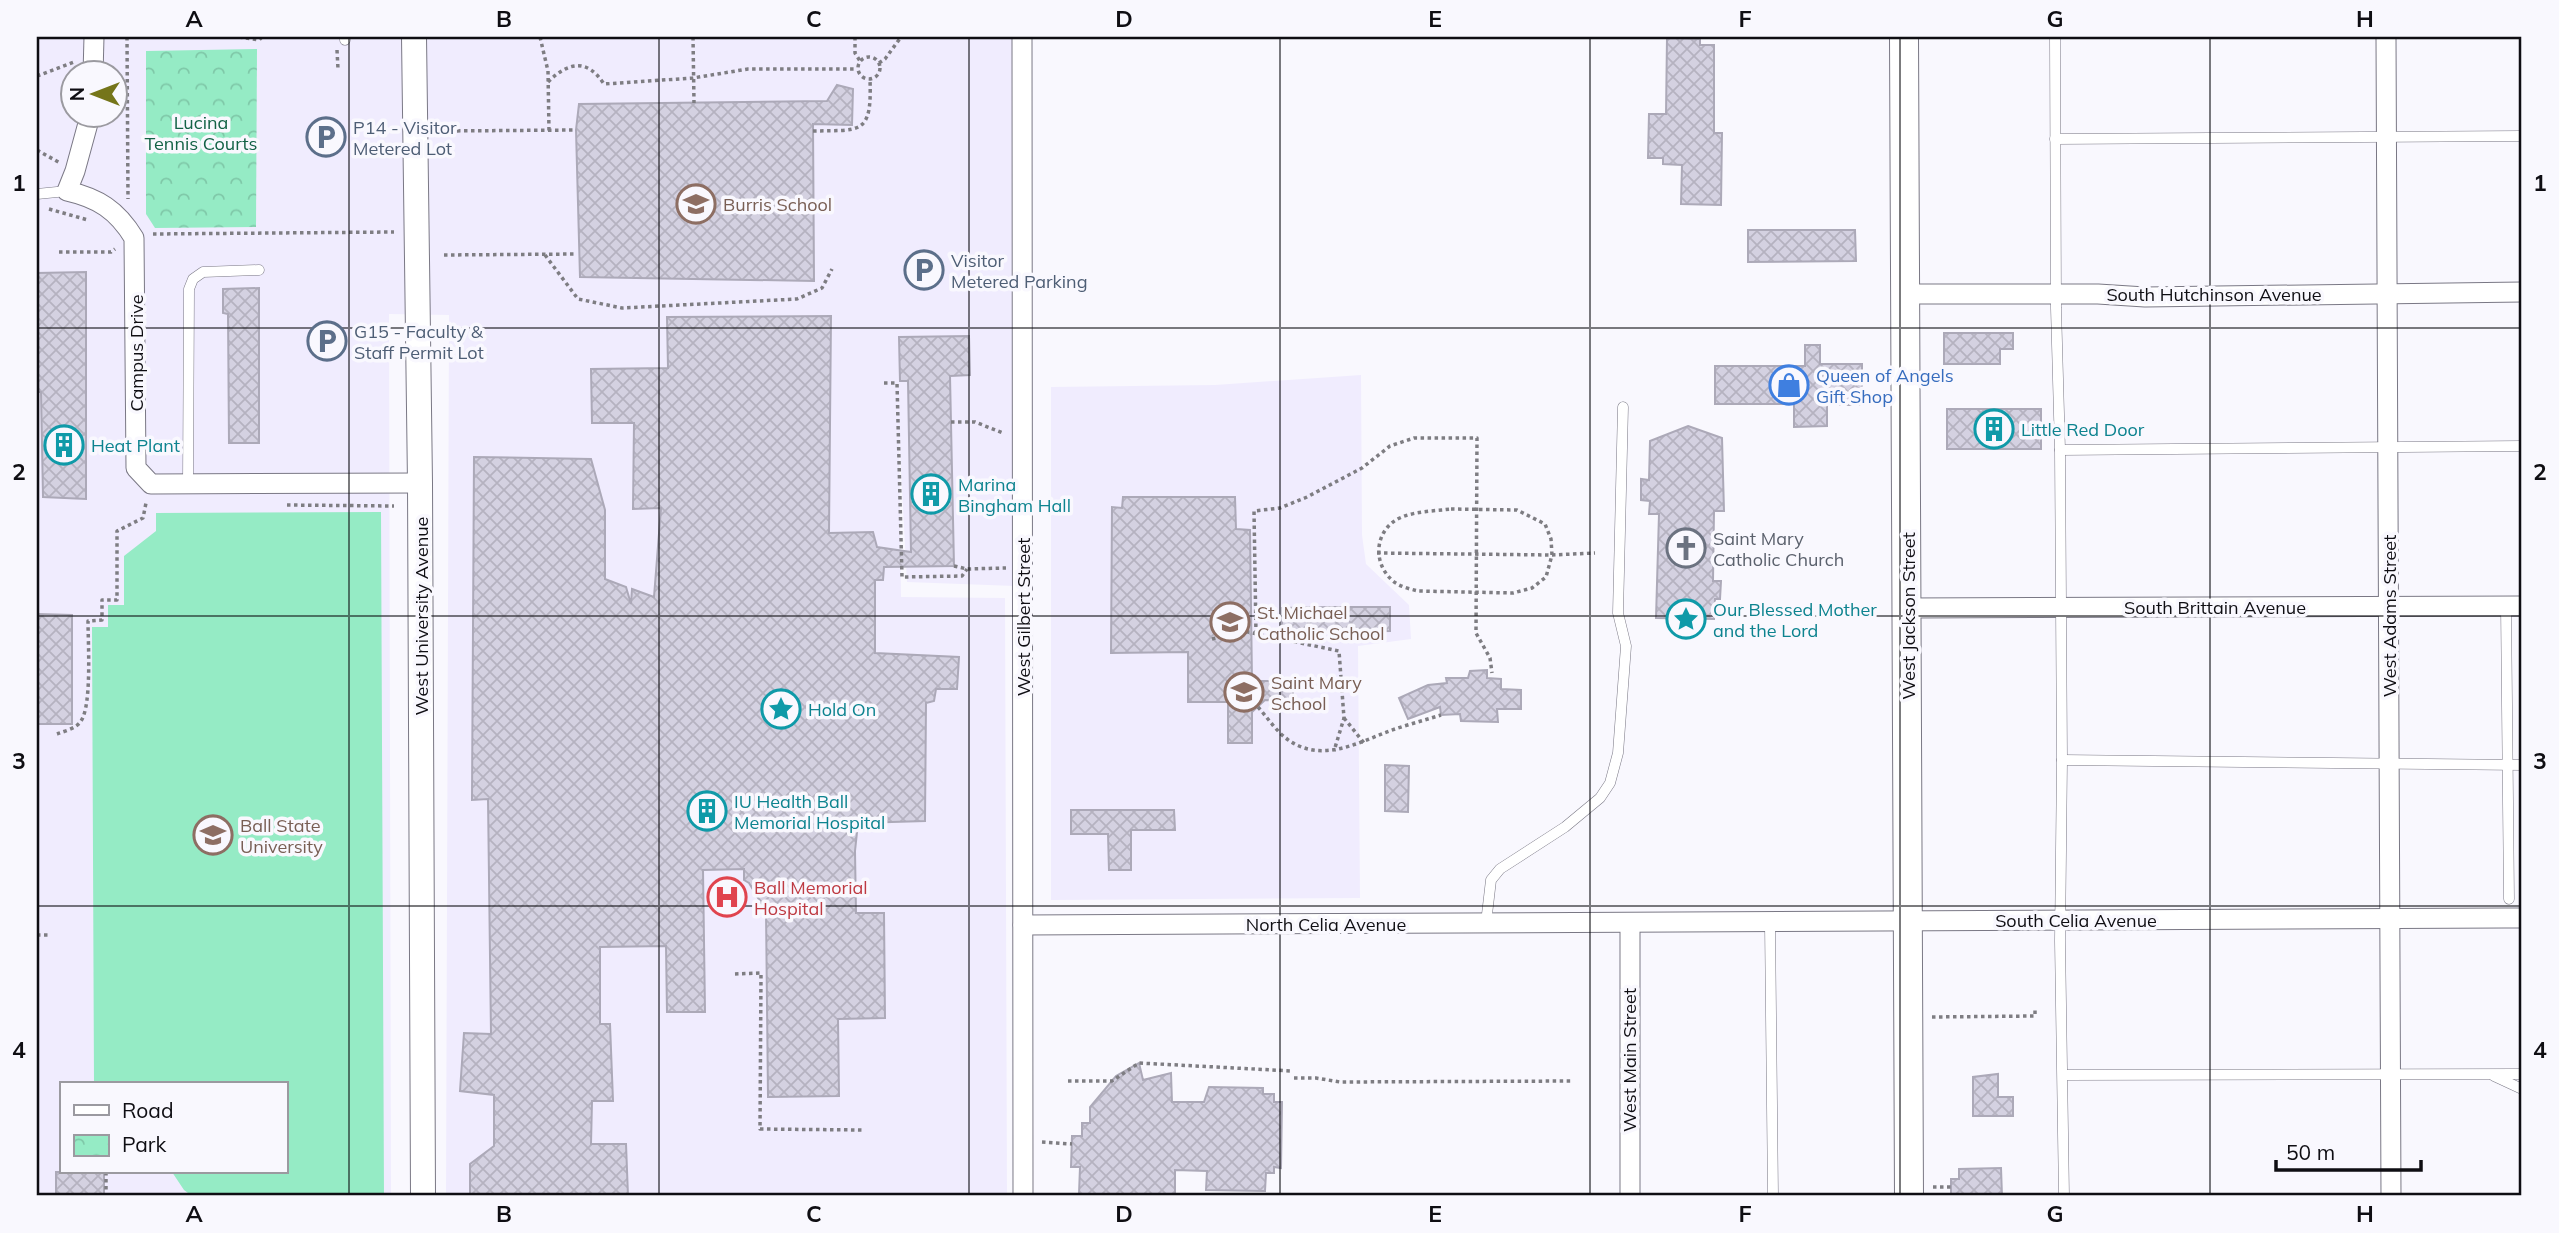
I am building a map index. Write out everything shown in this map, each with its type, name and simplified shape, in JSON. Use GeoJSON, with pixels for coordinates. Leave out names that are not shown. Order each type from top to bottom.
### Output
{"type":"FeatureCollection","features":[{"type":"Feature","properties":{"kind":"main road","name":"West Jackson Street"},"geometry":{"type":"LineString","coordinates":[[1904,37],[1909,922],[1918,1192]]}},
{"type":"Feature","properties":{"kind":"street"},"geometry":{"type":"LineString","coordinates":[[93,60],[94,37]]}},
{"type":"Feature","properties":{"kind":"street","name":"West University Avenue"},"geometry":{"type":"LineString","coordinates":[[414,37],[420,484],[423,1196]]}},
{"type":"Feature","properties":{"kind":"street","name":"West Gilbert Street"},"geometry":{"type":"LineString","coordinates":[[1022,37],[1023,1196]]}},
{"type":"Feature","properties":{"kind":"street","name":"West Adams Street"},"geometry":{"type":"LineString","coordinates":[[2386,37],[2391,1196]]}},
{"type":"Feature","properties":{"kind":"street"},"geometry":{"type":"LineString","coordinates":[[67,191],[86,130]]}},
{"type":"Feature","properties":{"kind":"street","name":"Campus Drive"},"geometry":{"type":"LineString","coordinates":[[67,191],[87,195],[107,205],[125,223],[134,238],[136,468],[151,484],[420,484]]}},
{"type":"Feature","properties":{"kind":"street","name":"South Hutchinson Avenue"},"geometry":{"type":"LineString","coordinates":[[1906,294],[2145,297],[2522,292]]}},
{"type":"Feature","properties":{"kind":"street","name":"South Brittain Avenue"},"geometry":{"type":"LineString","coordinates":[[1908,608],[2514,606]]}},
{"type":"Feature","properties":{"kind":"street","name":"South Celia Avenue"},"geometry":{"type":"LineString","coordinates":[[1630,924],[2522,918]]}},
{"type":"Feature","properties":{"kind":"street","name":"North Celia Avenue"},"geometry":{"type":"LineString","coordinates":[[1023,925],[1630,924]]}},
{"type":"Feature","properties":{"kind":"street","name":"West Main Street"},"geometry":{"type":"LineString","coordinates":[[1630,924],[1630,1196]]}},
{"type":"Feature","properties":{"kind":"lane"},"geometry":{"type":"LineString","coordinates":[[2055,37],[2064,1196]]}},
{"type":"Feature","properties":{"kind":"lane"},"geometry":{"type":"LineString","coordinates":[[2055,139],[2522,136]]}},
{"type":"Feature","properties":{"kind":"lane"},"geometry":{"type":"LineString","coordinates":[[37,194],[67,191]]}},
{"type":"Feature","properties":{"kind":"lane"},"geometry":{"type":"LineString","coordinates":[[188,485],[189,289],[193,279],[203,272],[259,271]]}},
{"type":"Feature","properties":{"kind":"lane"},"geometry":{"type":"LineString","coordinates":[[1486,923],[1491,880],[1496,874],[1565,827],[1600,798],[1610,783],[1618,752],[1626,646],[1618,612],[1623,407]]}},
{"type":"Feature","properties":{"kind":"lane"},"geometry":{"type":"LineString","coordinates":[[2060,450],[2522,446]]}},
{"type":"Feature","properties":{"kind":"lane"},"geometry":{"type":"LineString","coordinates":[[2510,899],[2508,765],[2514,606]]}},
{"type":"Feature","properties":{"kind":"lane"},"geometry":{"type":"LineString","coordinates":[[2062,760],[2522,765]]}},
{"type":"Feature","properties":{"kind":"lane"},"geometry":{"type":"LineString","coordinates":[[1770,924],[1773,1196]]}},
{"type":"Feature","properties":{"kind":"lane"},"geometry":{"type":"LineString","coordinates":[[2490,1074],[2522,1089]]}},
{"type":"Feature","properties":{"kind":"lane"},"geometry":{"type":"LineString","coordinates":[[2063,1075],[2522,1074]]}},
{"type":"Feature","properties":{"kind":"path"},"geometry":{"type":"LineString","coordinates":[[127,37],[128,200]]}},
{"type":"Feature","properties":{"kind":"path"},"geometry":{"type":"LineString","coordinates":[[239,37],[259,40],[262,37]]}},
{"type":"Feature","properties":{"kind":"path"},"geometry":{"type":"LineString","coordinates":[[540,37],[548,82],[549,131]]}},
{"type":"Feature","properties":{"kind":"path"},"geometry":{"type":"LineString","coordinates":[[693,37],[694,103]]}},
{"type":"Feature","properties":{"kind":"path"},"geometry":{"type":"LineString","coordinates":[[855,37],[855,53],[860,61]]}},
{"type":"Feature","properties":{"kind":"path"},"geometry":{"type":"LineString","coordinates":[[879,63],[901,37]]}},
{"type":"Feature","properties":{"kind":"path"},"geometry":{"type":"LineString","coordinates":[[857,69],[860,61],[870,57],[879,63]]}},
{"type":"Feature","properties":{"kind":"path"},"geometry":{"type":"LineString","coordinates":[[857,69],[863,78],[870,80],[879,74],[879,63]]}},
{"type":"Feature","properties":{"kind":"path"},"geometry":{"type":"LineString","coordinates":[[548,82],[560,70],[573,65],[599,75],[604,84],[693,78],[748,69],[857,69]]}},
{"type":"Feature","properties":{"kind":"path"},"geometry":{"type":"LineString","coordinates":[[37,76],[60,66]]}},
{"type":"Feature","properties":{"kind":"path"},"geometry":{"type":"LineString","coordinates":[[813,131],[856,131],[864,125],[869,111],[870,80]]}},
{"type":"Feature","properties":{"kind":"path"},"geometry":{"type":"LineString","coordinates":[[443,131],[576,130]]}},
{"type":"Feature","properties":{"kind":"path"},"geometry":{"type":"LineString","coordinates":[[37,150],[64,166]]}},
{"type":"Feature","properties":{"kind":"path"},"geometry":{"type":"LineString","coordinates":[[37,209],[69,213],[95,225]]}},
{"type":"Feature","properties":{"kind":"path"},"geometry":{"type":"LineString","coordinates":[[152,234],[394,232]]}},
{"type":"Feature","properties":{"kind":"path"},"geometry":{"type":"LineString","coordinates":[[59,252],[111,252],[116,248],[116,241]]}},
{"type":"Feature","properties":{"kind":"path"},"geometry":{"type":"LineString","coordinates":[[444,255],[577,254]]}},
{"type":"Feature","properties":{"kind":"path"},"geometry":{"type":"LineString","coordinates":[[545,255],[578,299],[622,308],[797,299],[822,288],[832,269]]}},
{"type":"Feature","properties":{"kind":"path"},"geometry":{"type":"LineString","coordinates":[[884,383],[897,383],[902,577],[962,576],[967,569]]}},
{"type":"Feature","properties":{"kind":"path"},"geometry":{"type":"LineString","coordinates":[[951,422],[975,422],[1008,435]]}},
{"type":"Feature","properties":{"kind":"path"},"geometry":{"type":"LineString","coordinates":[[1256,634],[1254,511],[1280,508],[1307,497],[1362,468],[1390,446],[1413,438],[1477,438],[1476,633],[1490,658],[1492,673]]}},
{"type":"Feature","properties":{"kind":"path"},"geometry":{"type":"LineString","coordinates":[[57,734],[76,726],[82,720],[87,706],[88,621],[102,620],[102,600],[117,600],[117,531],[143,517],[146,503]]}},
{"type":"Feature","properties":{"kind":"path"},"geometry":{"type":"LineString","coordinates":[[284,505],[394,506]]}},
{"type":"Feature","properties":{"kind":"path"},"geometry":{"type":"LineString","coordinates":[[1477,509],[1517,510],[1545,524],[1551,539],[1552,555],[1546,577],[1532,588],[1513,593],[1418,591],[1406,588],[1392,581],[1377,553],[1383,532],[1400,518],[1431,511],[1477,509]]}},
{"type":"Feature","properties":{"kind":"path"},"geometry":{"type":"LineString","coordinates":[[1377,553],[1595,553]]}},
{"type":"Feature","properties":{"kind":"path"},"geometry":{"type":"LineString","coordinates":[[954,566],[967,569],[1008,568]]}},
{"type":"Feature","properties":{"kind":"path"},"geometry":{"type":"LineString","coordinates":[[1212,639],[1243,631],[1339,651],[1344,718],[1334,751]]}},
{"type":"Feature","properties":{"kind":"path"},"geometry":{"type":"LineString","coordinates":[[1258,707],[1286,738],[1310,751],[1334,751],[1364,743],[1384,733],[1441,715]]}},
{"type":"Feature","properties":{"kind":"path"},"geometry":{"type":"LineString","coordinates":[[1344,718],[1364,743]]}},
{"type":"Feature","properties":{"kind":"path"},"geometry":{"type":"LineString","coordinates":[[37,935],[50,935]]}},
{"type":"Feature","properties":{"kind":"path"},"geometry":{"type":"LineString","coordinates":[[735,974],[761,973],[760,1129],[862,1130]]}},
{"type":"Feature","properties":{"kind":"path"},"geometry":{"type":"LineString","coordinates":[[1926,1017],[2035,1016],[2035,1009]]}},
{"type":"Feature","properties":{"kind":"path"},"geometry":{"type":"LineString","coordinates":[[1068,1081],[1112,1081],[1139,1063],[1292,1071]]}},
{"type":"Feature","properties":{"kind":"path"},"geometry":{"type":"LineString","coordinates":[[1294,1077],[1316,1077],[1339,1082],[1573,1080]]}},
{"type":"Feature","properties":{"kind":"path"},"geometry":{"type":"LineString","coordinates":[[1040,1142],[1072,1144]]}},
{"type":"Feature","properties":{"kind":"path"},"geometry":{"type":"LineString","coordinates":[[106,1174],[106,1196]]}},
{"type":"Feature","properties":{"kind":"path"},"geometry":{"type":"LineString","coordinates":[[1918,1192],[1951,1187]]}},
{"type":"Feature","properties":{"kind":"shaded area"},"geometry":{"type":"Polygon","coordinates":[[[37,37],[1015,37],[1015,586],[907,582],[899,433],[901,597],[1005,598],[1007,1196],[446,1196],[449,315],[389,314],[391,1196],[37,1196],[37,37]]]}},
{"type":"Feature","properties":{"kind":"shaded area","name":"St. Michael Catholic School"},"geometry":{"type":"Polygon","coordinates":[[[1361,375],[1362,535],[1366,564],[1409,605],[1411,639],[1358,646],[1360,898],[1051,900],[1051,387],[1215,385],[1361,375]]]}},
{"type":"Feature","properties":{"kind":"green space","name":"Lucina Tennis Courts"},"geometry":{"type":"Polygon","coordinates":[[[257,49],[256,227],[155,228],[146,214],[146,51],[257,49]]]}},
{"type":"Feature","properties":{"kind":"green space"},"geometry":{"type":"Polygon","coordinates":[[[381,512],[384,1196],[192,1196],[184,1190],[173,1174],[287,1174],[287,1082],[94,1082],[92,627],[108,627],[108,605],[124,605],[124,556],[156,531],[156,513],[381,512]]]}},
{"type":"Feature","properties":{"kind":"building"},"geometry":{"type":"Polygon","coordinates":[[[1667,38],[1700,39],[1700,45],[1714,45],[1714,133],[1722,133],[1721,205],[1681,204],[1682,165],[1663,164],[1663,158],[1648,158],[1649,114],[1666,114],[1667,38]]]}},
{"type":"Feature","properties":{"kind":"building","name":"Burris School"},"geometry":{"type":"Polygon","coordinates":[[[837,85],[853,89],[852,125],[813,124],[814,281],[580,277],[576,130],[579,104],[827,101],[837,85]]]}},
{"type":"Feature","properties":{"kind":"building"},"geometry":{"type":"Polygon","coordinates":[[[1748,230],[1855,230],[1856,261],[1748,262],[1748,230]]]}},
{"type":"Feature","properties":{"kind":"building","name":"Heat Plant"},"geometry":{"type":"Polygon","coordinates":[[[86,272],[86,499],[43,497],[41,392],[37,392],[37,273],[86,272]]]}},
{"type":"Feature","properties":{"kind":"building"},"geometry":{"type":"Polygon","coordinates":[[[259,288],[259,443],[229,443],[228,314],[223,313],[223,289],[259,288]]]}},
{"type":"Feature","properties":{"kind":"building","name":"IU Health Ball Memorial Hospital"},"geometry":{"type":"Polygon","coordinates":[[[831,316],[829,533],[873,532],[877,547],[911,552],[908,381],[900,381],[899,337],[969,336],[970,375],[950,376],[954,566],[884,567],[883,580],[875,580],[875,653],[959,657],[957,689],[936,689],[934,701],[926,703],[925,821],[858,823],[855,851],[856,913],[884,913],[885,1018],[838,1019],[839,1096],[768,1097],[766,911],[749,883],[744,880],[744,869],[703,870],[705,1012],[667,1012],[666,946],[600,947],[600,1024],[610,1024],[613,1101],[592,1101],[591,1144],[626,1144],[628,1196],[470,1196],[470,1164],[494,1146],[494,1095],[460,1091],[464,1033],[491,1034],[488,799],[472,800],[474,457],[591,459],[605,510],[605,579],[626,587],[631,604],[632,589],[654,597],[661,508],[633,509],[634,423],[592,423],[591,369],[668,368],[667,317],[831,316]]]}},
{"type":"Feature","properties":{"kind":"building"},"geometry":{"type":"Polygon","coordinates":[[[1944,333],[2013,333],[2013,349],[2000,349],[2000,364],[1944,364],[1944,333]]]}},
{"type":"Feature","properties":{"kind":"building","name":"Queen of Angels Gift Shop"},"geometry":{"type":"Polygon","coordinates":[[[1805,345],[1820,345],[1820,364],[1862,364],[1862,405],[1827,405],[1827,426],[1794,427],[1794,404],[1715,404],[1715,366],[1805,366],[1805,345]]]}},
{"type":"Feature","properties":{"kind":"building","name":"Little Red Door"},"geometry":{"type":"Polygon","coordinates":[[[1947,409],[2041,409],[2041,449],[1947,449],[1947,409]]]}},
{"type":"Feature","properties":{"kind":"building","name":"Saint Mary Catholic Church"},"geometry":{"type":"Polygon","coordinates":[[[1688,426],[1722,438],[1724,511],[1714,511],[1713,581],[1721,581],[1720,599],[1715,599],[1714,619],[1656,618],[1659,514],[1649,514],[1650,501],[1641,500],[1641,479],[1649,480],[1650,441],[1688,426]]]}},
{"type":"Feature","properties":{"kind":"building"},"geometry":{"type":"Polygon","coordinates":[[[1123,497],[1235,497],[1236,529],[1250,530],[1252,681],[1293,681],[1293,701],[1265,700],[1252,712],[1252,743],[1228,743],[1228,702],[1188,702],[1188,652],[1111,653],[1112,507],[1122,508],[1123,497]]]}},
{"type":"Feature","properties":{"kind":"building"},"geometry":{"type":"Polygon","coordinates":[[[1390,607],[1390,631],[1282,633],[1282,608],[1390,607]]]}},
{"type":"Feature","properties":{"kind":"building"},"geometry":{"type":"Polygon","coordinates":[[[37,614],[72,615],[72,724],[37,724],[37,614]]]}},
{"type":"Feature","properties":{"kind":"building"},"geometry":{"type":"Polygon","coordinates":[[[1487,670],[1487,678],[1501,679],[1501,689],[1521,690],[1521,709],[1497,709],[1498,722],[1461,721],[1460,714],[1441,715],[1440,707],[1408,719],[1399,698],[1428,685],[1447,683],[1446,678],[1468,678],[1470,671],[1487,670]]]}},
{"type":"Feature","properties":{"kind":"building"},"geometry":{"type":"Polygon","coordinates":[[[1385,765],[1409,766],[1408,812],[1385,811],[1385,765]]]}},
{"type":"Feature","properties":{"kind":"building"},"geometry":{"type":"Polygon","coordinates":[[[1071,810],[1174,810],[1175,830],[1131,830],[1131,870],[1109,870],[1108,834],[1071,834],[1071,810]]]}},
{"type":"Feature","properties":{"kind":"building"},"geometry":{"type":"Polygon","coordinates":[[[1139,1063],[1143,1080],[1171,1073],[1172,1102],[1204,1102],[1209,1087],[1263,1088],[1263,1094],[1274,1094],[1274,1102],[1282,1102],[1281,1168],[1274,1167],[1274,1173],[1266,1173],[1265,1191],[1206,1190],[1207,1171],[1175,1170],[1175,1195],[1079,1194],[1080,1167],[1071,1167],[1072,1136],[1082,1136],[1082,1123],[1090,1123],[1090,1107],[1116,1076],[1139,1063]]]}},
{"type":"Feature","properties":{"kind":"building"},"geometry":{"type":"Polygon","coordinates":[[[1998,1074],[1998,1097],[2013,1097],[2013,1116],[1973,1116],[1973,1077],[1998,1074]]]}},
{"type":"Feature","properties":{"kind":"building"},"geometry":{"type":"Polygon","coordinates":[[[2001,1168],[2002,1196],[1951,1196],[1951,1179],[1959,1179],[1959,1169],[2001,1168]]]}},
{"type":"Feature","properties":{"kind":"building"},"geometry":{"type":"Polygon","coordinates":[[[56,1172],[104,1174],[104,1196],[56,1196],[56,1172]]]}},
{"type":"Feature","properties":{"kind":"place","name":"P14 - Visitor Metered Lot"},"geometry":{"type":"Point","coordinates":[326,137]}},
{"type":"Feature","properties":{"kind":"place","name":"Burris School"},"geometry":{"type":"Point","coordinates":[696,204]}},
{"type":"Feature","properties":{"kind":"place","name":"Visitor Metered Parking"},"geometry":{"type":"Point","coordinates":[924,270]}},
{"type":"Feature","properties":{"kind":"place","name":"G15 - Faculty & Staff Permit Lot"},"geometry":{"type":"Point","coordinates":[327,341]}},
{"type":"Feature","properties":{"kind":"place","name":"Queen of Angels Gift Shop"},"geometry":{"type":"Point","coordinates":[1789,385]}},
{"type":"Feature","properties":{"kind":"place","name":"Little Red Door"},"geometry":{"type":"Point","coordinates":[1994,429]}},
{"type":"Feature","properties":{"kind":"place","name":"Heat Plant"},"geometry":{"type":"Point","coordinates":[64,445]}},
{"type":"Feature","properties":{"kind":"place","name":"Marina Bingham Hall"},"geometry":{"type":"Point","coordinates":[931,494]}},
{"type":"Feature","properties":{"kind":"place","name":"Saint Mary Catholic Church"},"geometry":{"type":"Point","coordinates":[1686,548]}},
{"type":"Feature","properties":{"kind":"place","name":"Our Blessed Mother and the Lord"},"geometry":{"type":"Point","coordinates":[1686,619]}},
{"type":"Feature","properties":{"kind":"place","name":"St. Michael Catholic School"},"geometry":{"type":"Point","coordinates":[1230,622]}},
{"type":"Feature","properties":{"kind":"place","name":"Saint Mary School"},"geometry":{"type":"Point","coordinates":[1244,692]}},
{"type":"Feature","properties":{"kind":"place","name":"Hold On"},"geometry":{"type":"Point","coordinates":[781,709]}},
{"type":"Feature","properties":{"kind":"place","name":"IU Health Ball Memorial Hospital"},"geometry":{"type":"Point","coordinates":[707,811]}},
{"type":"Feature","properties":{"kind":"place","name":"Ball State University"},"geometry":{"type":"Point","coordinates":[213,835]}},
{"type":"Feature","properties":{"kind":"place","name":"Ball Memorial Hospital"},"geometry":{"type":"Point","coordinates":[727,897]}}]}
